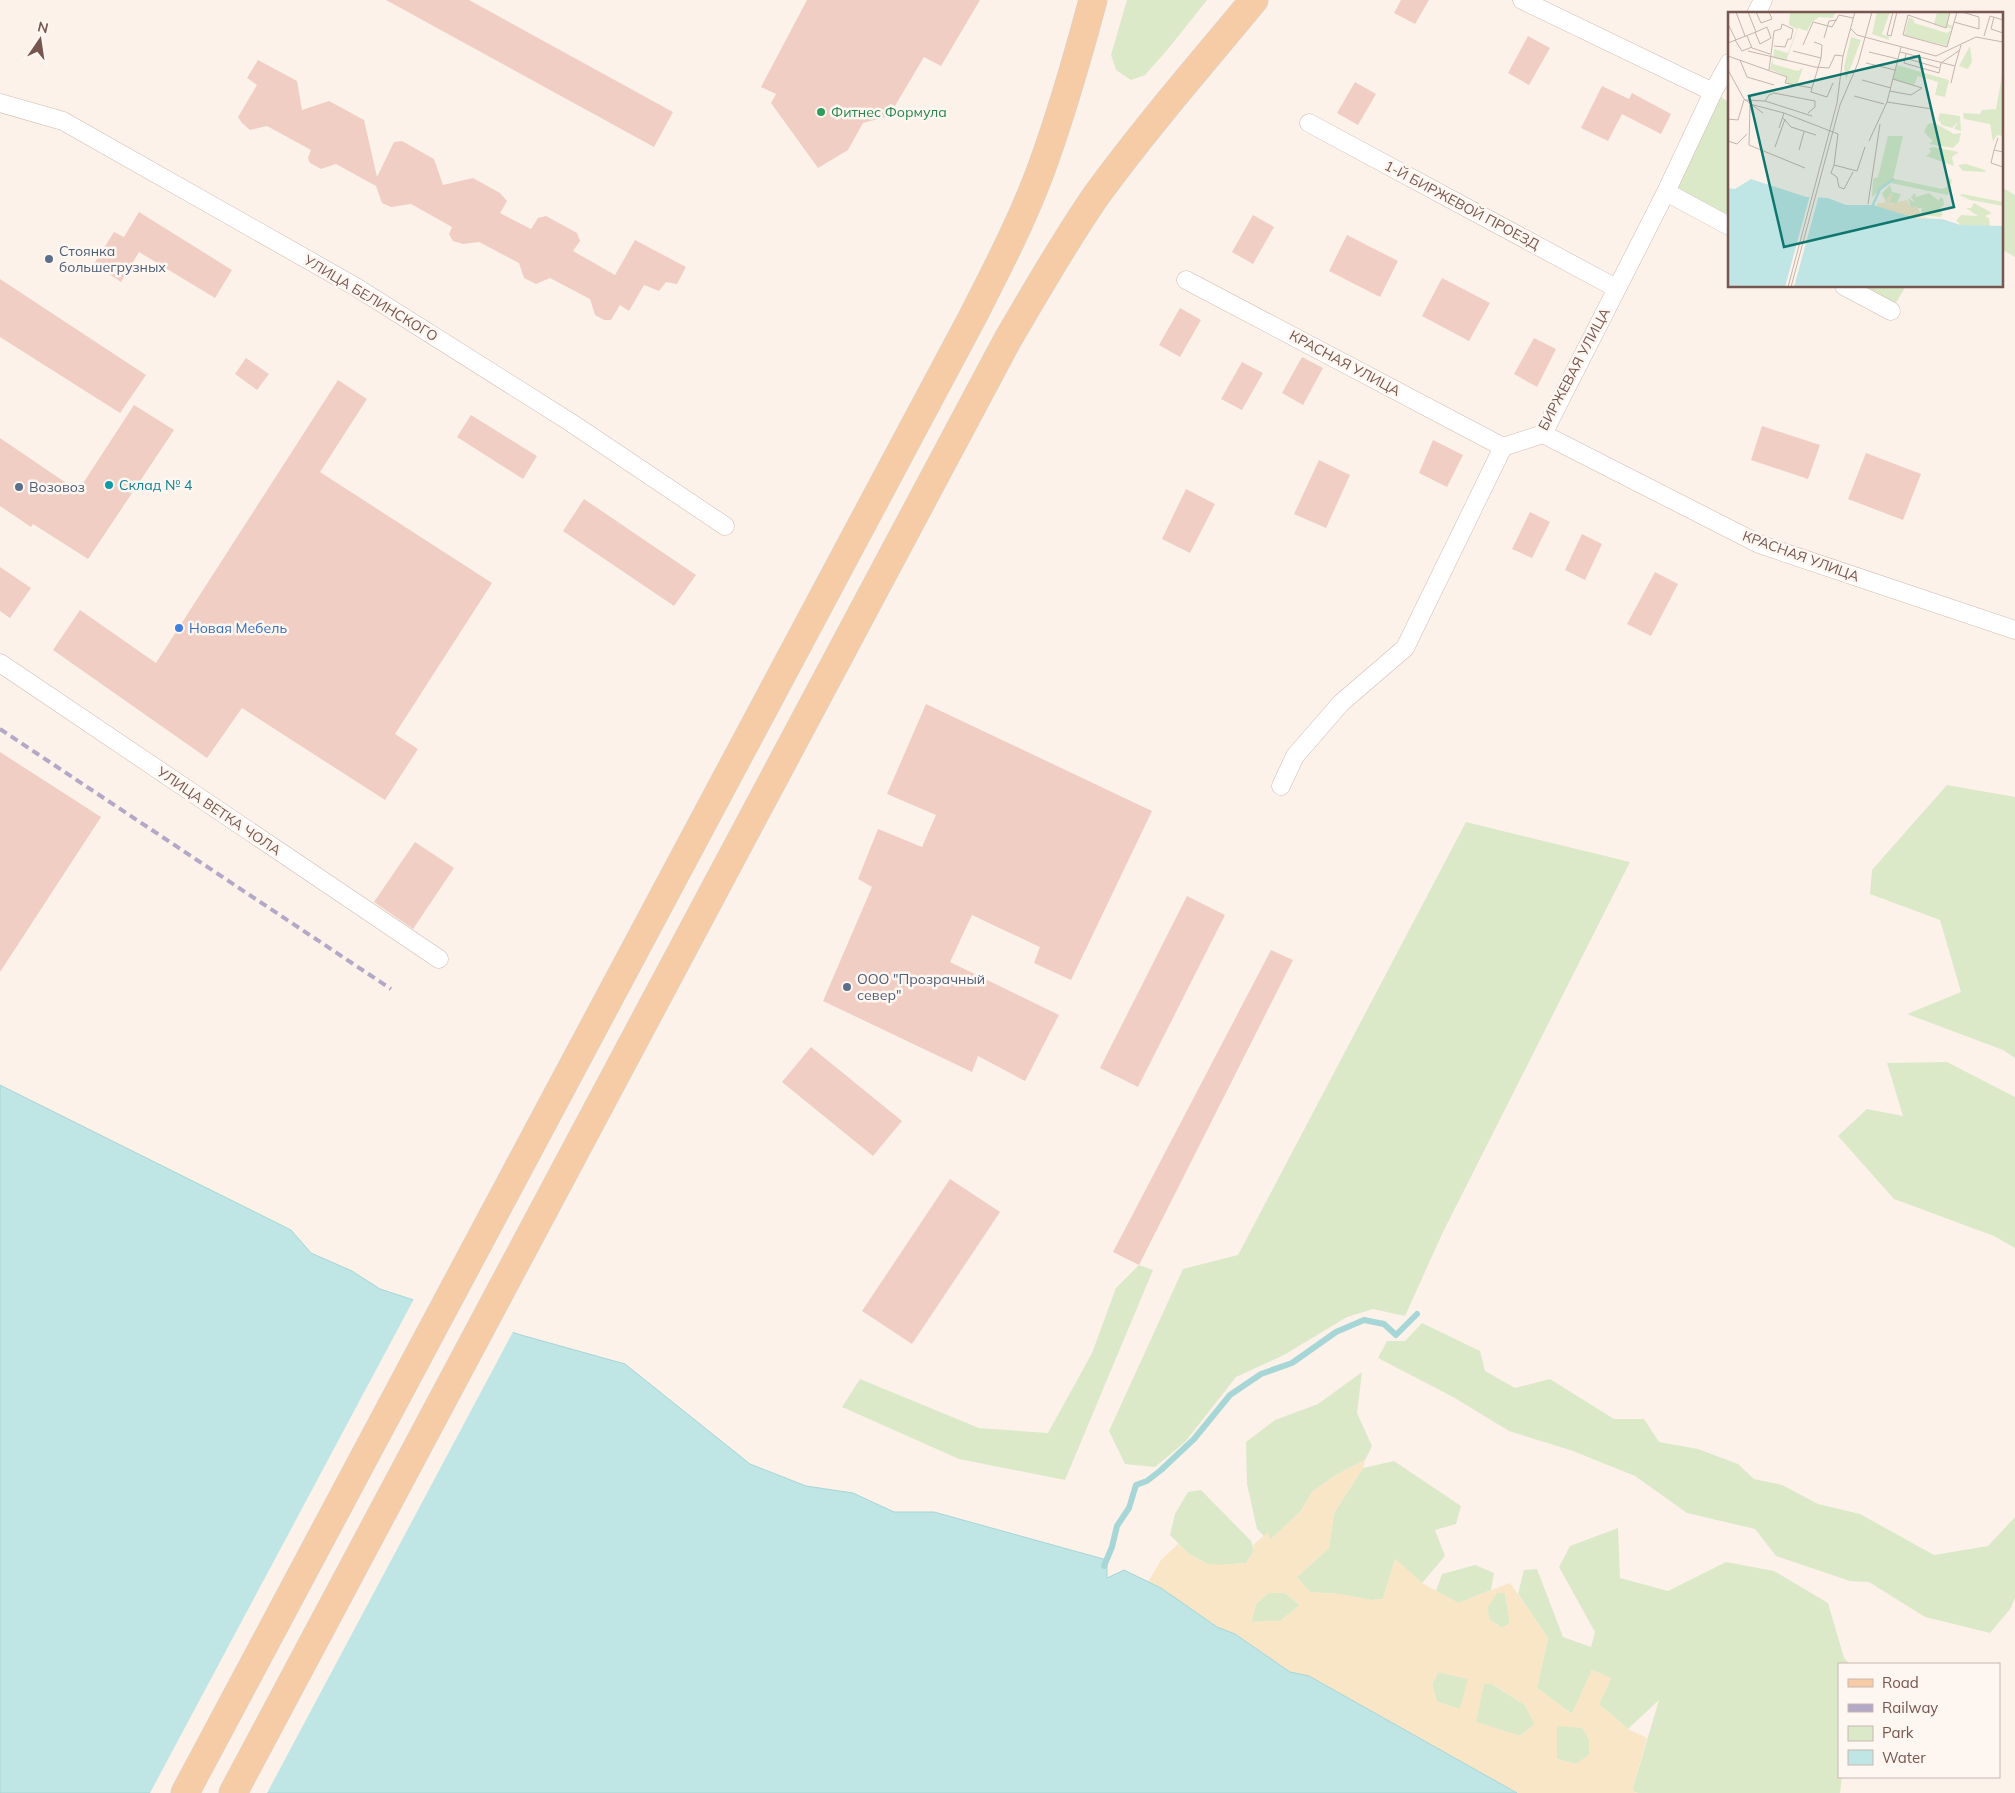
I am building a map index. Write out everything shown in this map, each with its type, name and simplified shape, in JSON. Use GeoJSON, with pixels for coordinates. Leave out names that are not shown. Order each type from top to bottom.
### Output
{"type":"FeatureCollection","features":[{"type":"Feature","properties":{"kind":"main road"},"geometry":{"type":"LineString","coordinates":[[186,1793],[972,318],[1010,241],[1042,169],[1070,87],[1093,0]]}},
{"type":"Feature","properties":{"kind":"main road"},"geometry":{"type":"LineString","coordinates":[[233,1793],[1008,339],[1051,265],[1097,195],[1148,128],[1254,0]]}},
{"type":"Feature","properties":{"kind":"street"},"geometry":{"type":"LineString","coordinates":[[1522,0],[1712,92]]}},
{"type":"Feature","properties":{"kind":"street"},"geometry":{"type":"LineString","coordinates":[[1757,12],[1763,0]]}},
{"type":"Feature","properties":{"kind":"street","name":"БИРЖЕВАЯ УЛИЦА"},"geometry":{"type":"LineString","coordinates":[[1503,447],[1543,434],[1666,192],[1712,92],[1728,65]]}},
{"type":"Feature","properties":{"kind":"street","name":"УЛИЦА БЕЛИНСКОГО"},"geometry":{"type":"LineString","coordinates":[[0,103],[63,122],[356,287],[570,422],[725,526]]}},
{"type":"Feature","properties":{"kind":"street","name":"1-Й БИРЖЕВОЙ ПРОЕЗД"},"geometry":{"type":"LineString","coordinates":[[1309,123],[1616,288]]}},
{"type":"Feature","properties":{"kind":"street"},"geometry":{"type":"LineString","coordinates":[[1666,192],[1728,225]]}},
{"type":"Feature","properties":{"kind":"street","name":"КРАСНАЯ УЛИЦА"},"geometry":{"type":"LineString","coordinates":[[1186,280],[1503,447]]}},
{"type":"Feature","properties":{"kind":"street"},"geometry":{"type":"LineString","coordinates":[[1848,288],[1891,311]]}},
{"type":"Feature","properties":{"kind":"street","name":"КРАСНАЯ УЛИЦА"},"geometry":{"type":"LineString","coordinates":[[1543,434],[1759,544],[2015,630]]}},
{"type":"Feature","properties":{"kind":"street"},"geometry":{"type":"LineString","coordinates":[[1281,786],[1295,756],[1341,703],[1405,648],[1503,447]]}},
{"type":"Feature","properties":{"kind":"street","name":"УЛИЦА ВЕТКА ЧОЛА"},"geometry":{"type":"LineString","coordinates":[[0,663],[439,959]]}},
{"type":"Feature","properties":{"kind":"green space"},"geometry":{"type":"Polygon","coordinates":[[[1127,0],[1207,0],[1145,75],[1131,80],[1116,70],[1111,55],[1127,0]]]}},
{"type":"Feature","properties":{"kind":"green space"},"geometry":{"type":"Polygon","coordinates":[[[1713,92],[1728,101],[1728,225],[1666,192],[1713,92]]]}},
{"type":"Feature","properties":{"kind":"green space"},"geometry":{"type":"Polygon","coordinates":[[[2002,188],[2015,195],[2015,257],[2002,250],[2002,188]]]}},
{"type":"Feature","properties":{"kind":"green space"},"geometry":{"type":"Polygon","coordinates":[[[1848,288],[1905,288],[1891,311],[1848,288]]]}},
{"type":"Feature","properties":{"kind":"green space"},"geometry":{"type":"Polygon","coordinates":[[[1947,785],[2015,797],[2015,1058],[2003,1050],[1907,1014],[1961,992],[1940,920],[1870,894],[1872,870],[1947,785]]]}},
{"type":"Feature","properties":{"kind":"green space"},"geometry":{"type":"Polygon","coordinates":[[[1466,822],[1630,862],[1443,1232],[1405,1316],[1373,1309],[1347,1317],[1284,1355],[1236,1377],[1185,1442],[1155,1467],[1125,1464],[1109,1431],[1183,1269],[1238,1255],[1466,822]]]}},
{"type":"Feature","properties":{"kind":"green space"},"geometry":{"type":"Polygon","coordinates":[[[1947,1062],[2015,1097],[2015,1248],[1994,1236],[1894,1199],[1838,1136],[1867,1109],[1903,1116],[1887,1063],[1947,1062]]]}},
{"type":"Feature","properties":{"kind":"green space"},"geometry":{"type":"Polygon","coordinates":[[[1139,1265],[1153,1270],[1065,1480],[959,1459],[842,1407],[860,1379],[979,1428],[1048,1433],[1092,1353],[1116,1288],[1139,1265]]]}},
{"type":"Feature","properties":{"kind":"green space"},"geometry":{"type":"Polygon","coordinates":[[[1422,1323],[1480,1351],[1485,1371],[1515,1388],[1550,1379],[1614,1419],[1644,1419],[1659,1442],[1698,1449],[1738,1464],[1754,1479],[1782,1485],[1818,1504],[1860,1514],[1934,1555],[1988,1546],[2015,1517],[2015,1597],[2011,1608],[1990,1633],[1925,1617],[1869,1582],[1850,1581],[1776,1556],[1755,1529],[1687,1513],[1635,1476],[1573,1451],[1509,1431],[1453,1397],[1378,1358],[1387,1341],[1405,1341],[1422,1323]]]}},
{"type":"Feature","properties":{"kind":"green space"},"geometry":{"type":"Polygon","coordinates":[[[1362,1372],[1357,1413],[1372,1446],[1365,1460],[1336,1475],[1312,1492],[1301,1511],[1269,1541],[1257,1529],[1247,1484],[1246,1442],[1275,1420],[1318,1404],[1362,1372]]]}},
{"type":"Feature","properties":{"kind":"green space"},"geometry":{"type":"Polygon","coordinates":[[[1394,1461],[1461,1506],[1456,1524],[1435,1530],[1445,1556],[1422,1583],[1395,1559],[1383,1599],[1371,1600],[1338,1594],[1310,1592],[1297,1577],[1329,1548],[1334,1513],[1363,1468],[1394,1461]]]}},
{"type":"Feature","properties":{"kind":"green space"},"geometry":{"type":"Polygon","coordinates":[[[1201,1490],[1251,1541],[1254,1551],[1246,1563],[1211,1566],[1189,1554],[1170,1535],[1175,1514],[1188,1492],[1201,1490]]]}},
{"type":"Feature","properties":{"kind":"green space"},"geometry":{"type":"Polygon","coordinates":[[[1618,1528],[1620,1578],[1668,1591],[1726,1562],[1774,1571],[1828,1603],[1844,1658],[1849,1663],[1838,1663],[1838,1778],[1842,1778],[1840,1793],[1638,1793],[1632,1791],[1659,1700],[1628,1729],[1599,1704],[1611,1678],[1592,1670],[1572,1714],[1537,1688],[1548,1638],[1518,1594],[1524,1570],[1537,1569],[1563,1637],[1591,1647],[1595,1632],[1559,1567],[1570,1546],[1618,1528]]]}},
{"type":"Feature","properties":{"kind":"green space"},"geometry":{"type":"Polygon","coordinates":[[[1475,1565],[1494,1573],[1491,1590],[1458,1603],[1436,1591],[1442,1574],[1475,1565]]]}},
{"type":"Feature","properties":{"kind":"green space"},"geometry":{"type":"Polygon","coordinates":[[[1268,1593],[1285,1593],[1300,1605],[1280,1621],[1251,1622],[1256,1604],[1268,1593]]]}},
{"type":"Feature","properties":{"kind":"green space"},"geometry":{"type":"Polygon","coordinates":[[[1497,1593],[1505,1593],[1510,1623],[1502,1628],[1489,1619],[1487,1607],[1497,1593]]]}},
{"type":"Feature","properties":{"kind":"green space"},"geometry":{"type":"Polygon","coordinates":[[[1438,1672],[1469,1679],[1460,1709],[1437,1702],[1432,1684],[1438,1672]]]}},
{"type":"Feature","properties":{"kind":"green space"},"geometry":{"type":"Polygon","coordinates":[[[1484,1684],[1492,1684],[1525,1705],[1535,1724],[1520,1736],[1475,1722],[1484,1684]]]}},
{"type":"Feature","properties":{"kind":"green space"},"geometry":{"type":"Polygon","coordinates":[[[1557,1725],[1582,1727],[1589,1739],[1590,1755],[1576,1764],[1557,1759],[1557,1725]]]}},
{"type":"Feature","properties":{"kind":"sand"},"geometry":{"type":"Polygon","coordinates":[[[1365,1460],[1363,1468],[1334,1513],[1329,1548],[1297,1577],[1310,1592],[1338,1594],[1371,1600],[1383,1599],[1395,1559],[1422,1583],[1458,1603],[1510,1583],[1548,1638],[1537,1688],[1572,1714],[1592,1670],[1611,1678],[1599,1704],[1628,1729],[1647,1738],[1632,1791],[1638,1793],[1517,1793],[1309,1676],[1290,1672],[1235,1634],[1217,1627],[1161,1588],[1148,1582],[1161,1560],[1178,1544],[1195,1558],[1210,1564],[1246,1563],[1254,1551],[1253,1545],[1268,1532],[1270,1540],[1301,1511],[1312,1492],[1336,1475],[1365,1460]],[[1268,1593],[1256,1604],[1251,1622],[1280,1621],[1300,1605],[1285,1593],[1268,1593]],[[1497,1593],[1488,1607],[1489,1619],[1502,1628],[1510,1623],[1505,1593],[1497,1593]],[[1438,1672],[1432,1684],[1437,1702],[1460,1709],[1468,1679],[1438,1672]],[[1484,1684],[1476,1722],[1520,1736],[1535,1724],[1525,1705],[1493,1684],[1484,1684]],[[1557,1726],[1557,1759],[1576,1764],[1590,1754],[1589,1739],[1582,1728],[1557,1726]]]}},
{"type":"Feature","properties":{"kind":"water"},"geometry":{"type":"Polygon","coordinates":[[[0,1085],[291,1230],[311,1253],[352,1271],[380,1289],[521,1335],[625,1364],[750,1464],[806,1486],[853,1493],[894,1512],[934,1512],[1107,1560],[1107,1578],[1124,1570],[1161,1588],[1217,1627],[1235,1634],[1290,1672],[1309,1676],[1517,1793],[0,1793],[0,1085]]]}},
{"type":"Feature","properties":{"kind":"pier"},"geometry":{"type":"Polygon","coordinates":[[[415,1297],[514,1330],[267,1793],[150,1793],[415,1297]]]}},
{"type":"Feature","properties":{"kind":"building"},"geometry":{"type":"Polygon","coordinates":[[[386,0],[469,0],[673,112],[654,147],[386,0]]]}},
{"type":"Feature","properties":{"kind":"building"},"geometry":{"type":"Polygon","coordinates":[[[807,0],[980,0],[941,66],[924,57],[889,116],[863,123],[848,150],[818,168],[771,103],[776,94],[761,87],[807,0]]]}},
{"type":"Feature","properties":{"kind":"building"},"geometry":{"type":"Polygon","coordinates":[[[1401,0],[1429,0],[1415,24],[1394,13],[1401,0]]]}},
{"type":"Feature","properties":{"kind":"building"},"geometry":{"type":"Polygon","coordinates":[[[1528,36],[1550,48],[1529,85],[1508,73],[1528,36]]]}},
{"type":"Feature","properties":{"kind":"building"},"geometry":{"type":"Polygon","coordinates":[[[258,60],[297,81],[302,110],[329,101],[364,120],[377,177],[394,142],[402,141],[434,159],[443,185],[473,178],[500,193],[507,201],[500,213],[531,229],[538,218],[546,216],[577,233],[580,241],[573,251],[615,275],[635,240],[686,267],[677,284],[666,282],[659,291],[644,285],[629,311],[620,305],[611,320],[604,320],[595,315],[590,299],[550,278],[536,284],[524,278],[519,263],[479,242],[463,244],[453,241],[449,234],[452,227],[411,204],[391,207],[382,203],[376,186],[336,164],[321,169],[310,163],[308,158],[311,150],[267,126],[250,130],[238,117],[257,85],[247,78],[258,60]]]}},
{"type":"Feature","properties":{"kind":"building"},"geometry":{"type":"Polygon","coordinates":[[[1355,82],[1376,94],[1358,125],[1337,113],[1355,82]]]}},
{"type":"Feature","properties":{"kind":"building"},"geometry":{"type":"Polygon","coordinates":[[[1602,86],[1629,99],[1632,93],[1671,114],[1661,134],[1622,114],[1608,141],[1581,128],[1602,86]]]}},
{"type":"Feature","properties":{"kind":"building"},"geometry":{"type":"Polygon","coordinates":[[[139,212],[232,270],[215,298],[139,252],[121,282],[94,264],[114,232],[124,237],[139,212]]]}},
{"type":"Feature","properties":{"kind":"building"},"geometry":{"type":"Polygon","coordinates":[[[1253,215],[1274,227],[1253,264],[1232,252],[1253,215]]]}},
{"type":"Feature","properties":{"kind":"building"},"geometry":{"type":"Polygon","coordinates":[[[1347,235],[1398,261],[1380,297],[1329,271],[1347,235]]]}},
{"type":"Feature","properties":{"kind":"building"},"geometry":{"type":"Polygon","coordinates":[[[1442,278],[1490,303],[1469,341],[1422,316],[1442,278]]]}},
{"type":"Feature","properties":{"kind":"building"},"geometry":{"type":"Polygon","coordinates":[[[0,279],[146,375],[120,413],[0,337],[0,279]]]}},
{"type":"Feature","properties":{"kind":"building"},"geometry":{"type":"Polygon","coordinates":[[[1180,308],[1201,320],[1180,357],[1159,345],[1180,308]]]}},
{"type":"Feature","properties":{"kind":"building"},"geometry":{"type":"Polygon","coordinates":[[[1534,338],[1556,349],[1537,387],[1514,374],[1534,338]]]}},
{"type":"Feature","properties":{"kind":"building"},"geometry":{"type":"Polygon","coordinates":[[[1302,357],[1323,368],[1303,405],[1282,393],[1302,357]]]}},
{"type":"Feature","properties":{"kind":"building"},"geometry":{"type":"Polygon","coordinates":[[[246,358],[269,374],[257,390],[235,374],[246,358]]]}},
{"type":"Feature","properties":{"kind":"building"},"geometry":{"type":"Polygon","coordinates":[[[1242,362],[1263,373],[1242,410],[1221,399],[1242,362]]]}},
{"type":"Feature","properties":{"kind":"building"},"geometry":{"type":"Polygon","coordinates":[[[338,380],[367,399],[320,472],[492,583],[395,734],[418,749],[385,800],[242,708],[207,758],[53,650],[80,610],[156,663],[338,380]]]}},
{"type":"Feature","properties":{"kind":"building","name":"Склад № 4"},"geometry":{"type":"Polygon","coordinates":[[[134,405],[174,430],[88,559],[33,524],[31,527],[0,506],[0,438],[78,491],[134,405]]]}},
{"type":"Feature","properties":{"kind":"building"},"geometry":{"type":"Polygon","coordinates":[[[471,415],[537,456],[523,479],[457,437],[471,415]]]}},
{"type":"Feature","properties":{"kind":"building"},"geometry":{"type":"Polygon","coordinates":[[[1762,426],[1820,445],[1808,479],[1751,460],[1762,426]]]}},
{"type":"Feature","properties":{"kind":"building"},"geometry":{"type":"Polygon","coordinates":[[[1433,440],[1463,455],[1447,487],[1419,473],[1433,440]]]}},
{"type":"Feature","properties":{"kind":"building"},"geometry":{"type":"Polygon","coordinates":[[[1866,453],[1921,474],[1903,520],[1848,499],[1866,453]]]}},
{"type":"Feature","properties":{"kind":"building"},"geometry":{"type":"Polygon","coordinates":[[[1319,460],[1350,475],[1326,528],[1294,514],[1319,460]]]}},
{"type":"Feature","properties":{"kind":"building"},"geometry":{"type":"Polygon","coordinates":[[[1186,489],[1215,504],[1190,553],[1162,539],[1186,489]]]}},
{"type":"Feature","properties":{"kind":"building"},"geometry":{"type":"Polygon","coordinates":[[[584,499],[696,575],[674,606],[563,531],[584,499]]]}},
{"type":"Feature","properties":{"kind":"building"},"geometry":{"type":"Polygon","coordinates":[[[1530,512],[1550,522],[1532,558],[1512,549],[1530,512]]]}},
{"type":"Feature","properties":{"kind":"building"},"geometry":{"type":"Polygon","coordinates":[[[1582,534],[1602,544],[1585,580],[1565,570],[1582,534]]]}},
{"type":"Feature","properties":{"kind":"building"},"geometry":{"type":"Polygon","coordinates":[[[0,567],[31,588],[10,618],[0,611],[0,567]]]}},
{"type":"Feature","properties":{"kind":"building"},"geometry":{"type":"Polygon","coordinates":[[[1655,572],[1678,584],[1651,636],[1627,624],[1655,572]]]}},
{"type":"Feature","properties":{"kind":"building"},"geometry":{"type":"Polygon","coordinates":[[[926,704],[1152,811],[1071,980],[1034,963],[1040,947],[972,915],[950,962],[1059,1015],[1025,1081],[978,1056],[972,1072],[823,1001],[872,887],[858,879],[878,829],[922,847],[936,815],[887,794],[926,704]]]}},
{"type":"Feature","properties":{"kind":"building"},"geometry":{"type":"Polygon","coordinates":[[[0,752],[101,817],[0,972],[0,752]]]}},
{"type":"Feature","properties":{"kind":"building"},"geometry":{"type":"Polygon","coordinates":[[[415,842],[454,868],[413,929],[374,902],[415,842]]]}},
{"type":"Feature","properties":{"kind":"building"},"geometry":{"type":"Polygon","coordinates":[[[1187,896],[1225,915],[1138,1087],[1100,1068],[1187,896]]]}},
{"type":"Feature","properties":{"kind":"building"},"geometry":{"type":"Polygon","coordinates":[[[1271,950],[1293,960],[1139,1265],[1113,1252],[1271,950]]]}},
{"type":"Feature","properties":{"kind":"building"},"geometry":{"type":"Polygon","coordinates":[[[811,1047],[902,1121],[873,1156],[782,1082],[811,1047]]]}},
{"type":"Feature","properties":{"kind":"building"},"geometry":{"type":"Polygon","coordinates":[[[950,1179],[1000,1212],[912,1344],[862,1311],[950,1179]]]}},
{"type":"Feature","properties":{"kind":"waterway"},"geometry":{"type":"LineString","coordinates":[[1104,1566],[1112,1547],[1117,1526],[1129,1508],[1136,1485],[1147,1481],[1161,1470],[1194,1439],[1230,1395],[1261,1374],[1292,1363],[1336,1332],[1364,1320],[1384,1324],[1396,1335],[1417,1314]]}},
{"type":"Feature","properties":{"kind":"railway"},"geometry":{"type":"LineString","coordinates":[[0,729],[391,989]]}},
{"type":"Feature","properties":{"kind":"place","name":"Фитнес Формула"},"geometry":{"type":"Point","coordinates":[821,112]}},
{"type":"Feature","properties":{"kind":"place","name":"Стоянка большегрузных"},"geometry":{"type":"Point","coordinates":[49,259]}},
{"type":"Feature","properties":{"kind":"place","name":"Склад № 4"},"geometry":{"type":"Point","coordinates":[109,485]}},
{"type":"Feature","properties":{"kind":"place","name":"Возовоз"},"geometry":{"type":"Point","coordinates":[19,487]}},
{"type":"Feature","properties":{"kind":"place","name":"Новая Мебель"},"geometry":{"type":"Point","coordinates":[179,628]}},
{"type":"Feature","properties":{"kind":"place","name":"ООО \"Прозрачный север\""},"geometry":{"type":"Point","coordinates":[847,987]}}]}
